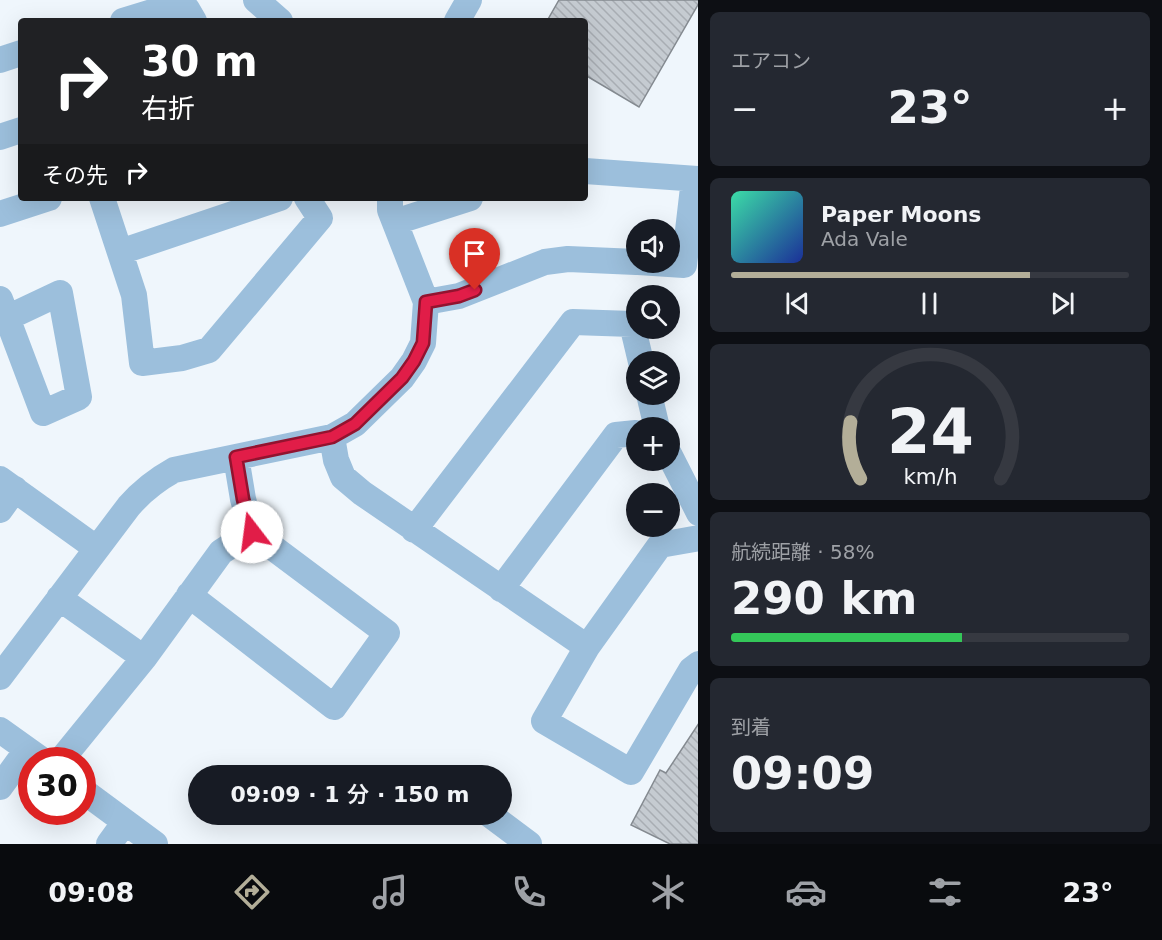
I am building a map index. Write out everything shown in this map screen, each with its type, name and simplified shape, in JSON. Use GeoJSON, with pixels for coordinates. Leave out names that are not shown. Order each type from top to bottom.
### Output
{"type":"FeatureCollection","features":[{"type":"Feature","properties":{"kind":"street"},"geometry":{"type":"LineString","coordinates":[[256,0],[276,18]]}},
{"type":"Feature","properties":{"kind":"street"},"geometry":{"type":"LineString","coordinates":[[459,18],[469,0]]}},
{"type":"Feature","properties":{"kind":"street"},"geometry":{"type":"LineString","coordinates":[[133,18],[178,4],[187,9],[192,18]]}},
{"type":"Feature","properties":{"kind":"street"},"geometry":{"type":"LineString","coordinates":[[0,60],[18,54]]}},
{"type":"Feature","properties":{"kind":"street"},"geometry":{"type":"LineString","coordinates":[[0,137],[18,131]]}},
{"type":"Feature","properties":{"kind":"street"},"geometry":{"type":"LineString","coordinates":[[588,171],[697,179],[684,265],[680,265]]}},
{"type":"Feature","properties":{"kind":"street"},"geometry":{"type":"LineString","coordinates":[[0,214],[40,201]]}},
{"type":"Feature","properties":{"kind":"street"},"geometry":{"type":"LineString","coordinates":[[103,201],[134,295],[142,363],[182,358],[209,350],[320,218],[309,201]]}},
{"type":"Feature","properties":{"kind":"street"},"geometry":{"type":"LineString","coordinates":[[120,252],[271,201]]}},
{"type":"Feature","properties":{"kind":"street"},"geometry":{"type":"LineString","coordinates":[[0,677],[129,506],[158,478],[174,470],[332,437],[355,424],[402,378],[423,343],[426,302],[392,210],[450,201]]}},
{"type":"Feature","properties":{"kind":"street"},"geometry":{"type":"LineString","coordinates":[[426,302],[459,296],[545,262],[568,259],[626,262]]}},
{"type":"Feature","properties":{"kind":"street"},"geometry":{"type":"LineString","coordinates":[[414,530],[573,322],[632,324],[638,351]]}},
{"type":"Feature","properties":{"kind":"street"},"geometry":{"type":"LineString","coordinates":[[501,589],[616,435],[626,434]]}},
{"type":"Feature","properties":{"kind":"street"},"geometry":{"type":"LineString","coordinates":[[332,437],[336,460],[343,477],[362,493],[586,647]]}},
{"type":"Feature","properties":{"kind":"street"},"geometry":{"type":"LineString","coordinates":[[189,595],[334,706],[387,633],[252,532],[243,499],[236,457]]}},
{"type":"Feature","properties":{"kind":"street"},"geometry":{"type":"LineString","coordinates":[[678,471],[698,511]]}},
{"type":"Feature","properties":{"kind":"street"},"geometry":{"type":"LineString","coordinates":[[0,510],[7,484],[96,548]]}},
{"type":"Feature","properties":{"kind":"street"},"geometry":{"type":"LineString","coordinates":[[72,747],[144,658],[221,552],[252,532]]}},
{"type":"Feature","properties":{"kind":"street"},"geometry":{"type":"LineString","coordinates":[[698,538],[660,545],[586,647],[544,721],[631,772],[691,669],[698,665]]}},
{"type":"Feature","properties":{"kind":"street"},"geometry":{"type":"LineString","coordinates":[[59,598],[144,658]]}},
{"type":"Feature","properties":{"kind":"street"},"geometry":{"type":"LineString","coordinates":[[0,730],[24,747]]}},
{"type":"Feature","properties":{"kind":"street"},"geometry":{"type":"LineString","coordinates":[[0,787],[18,771]]}},
{"type":"Feature","properties":{"kind":"street"},"geometry":{"type":"LineString","coordinates":[[96,800],[156,844]]}},
{"type":"Feature","properties":{"kind":"street"},"geometry":{"type":"LineString","coordinates":[[109,844],[125,822]]}},
{"type":"Feature","properties":{"kind":"street"},"geometry":{"type":"LineString","coordinates":[[504,825],[529,844]]}},
{"type":"Feature","properties":{"kind":"building"},"geometry":{"type":"Polygon","coordinates":[[[559,0],[698,0],[698,5],[639,107],[588,77],[588,18],[549,18],[559,0]]]}},
{"type":"Feature","properties":{"kind":"building"},"geometry":{"type":"Polygon","coordinates":[[[698,725],[698,844],[670,844],[631,825],[660,770],[666,773],[698,725]]]}},
{"type":"Feature","properties":{"kind":"route"},"geometry":{"type":"LineString","coordinates":[[252,532],[243,499],[236,457],[332,437],[355,424],[402,378],[414,361],[423,343],[426,302],[459,296],[475,290]]}}]}
